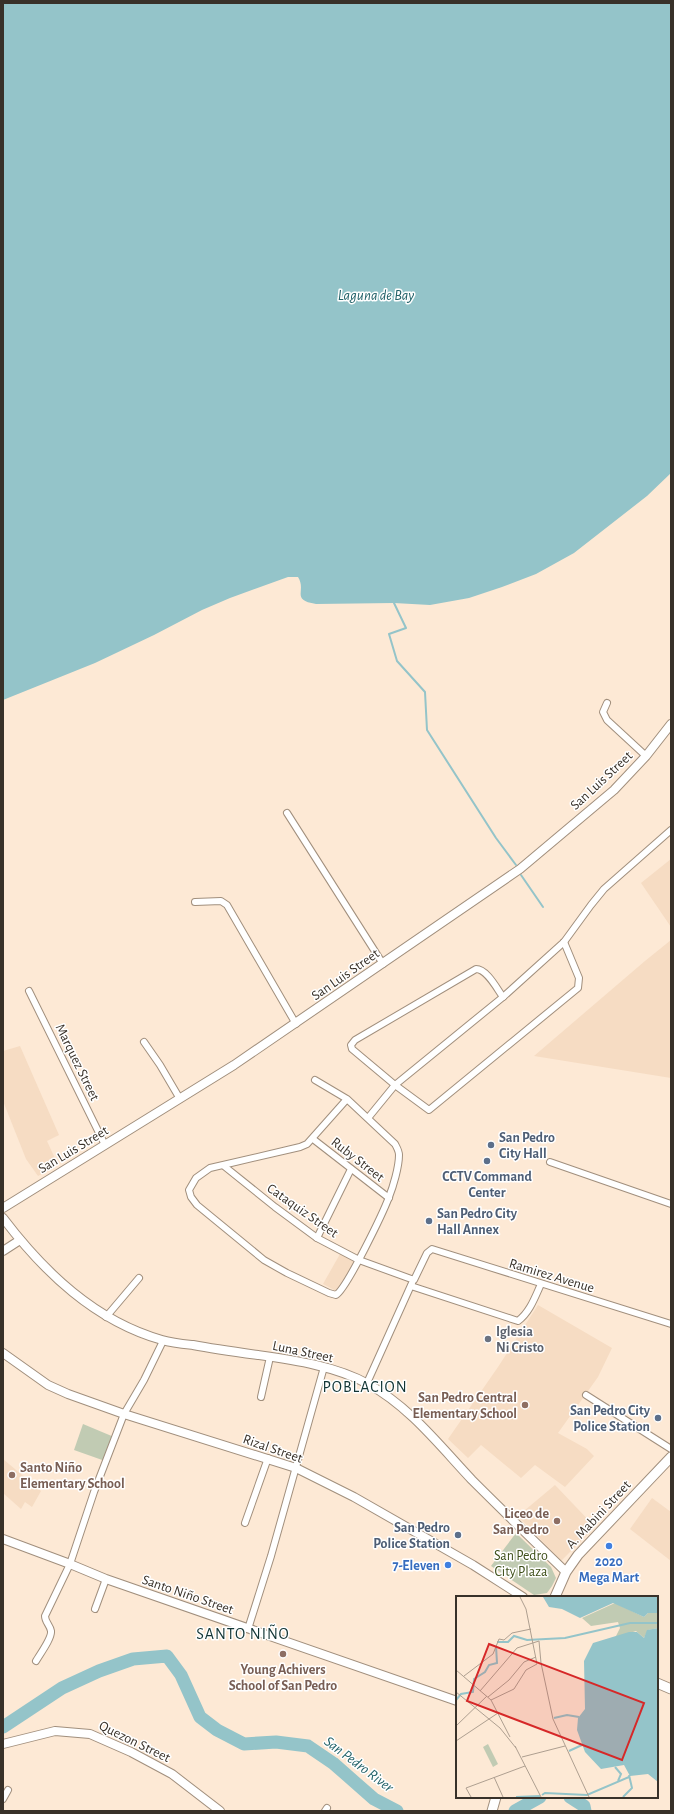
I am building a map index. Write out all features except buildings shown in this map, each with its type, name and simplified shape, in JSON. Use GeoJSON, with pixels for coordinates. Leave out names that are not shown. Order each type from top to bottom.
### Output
{"type":"FeatureCollection","features":[{"type":"Feature","properties":{"kind":"main road","name":"A. Mabini Street"},"geometry":{"type":"LineString","coordinates":[[555,1596],[566,1572],[578,1555],[671,1457]]}},
{"type":"Feature","properties":{"kind":"main road"},"geometry":{"type":"LineString","coordinates":[[658,1683],[671,1689]]}},
{"type":"Feature","properties":{"kind":"street"},"geometry":{"type":"LineString","coordinates":[[607,703],[603,712],[606,720],[646,756]]}},
{"type":"Feature","properties":{"kind":"street","name":"San Luis Street"},"geometry":{"type":"LineString","coordinates":[[3,1208],[180,1099],[296,1024],[520,869],[614,790],[646,756],[671,724]]}},
{"type":"Feature","properties":{"kind":"street"},"geometry":{"type":"LineString","coordinates":[[287,813],[383,964]]}},
{"type":"Feature","properties":{"kind":"street"},"geometry":{"type":"LineString","coordinates":[[368,1118],[395,1085],[503,997],[564,942],[604,889],[671,830]]}},
{"type":"Feature","properties":{"kind":"street"},"geometry":{"type":"LineString","coordinates":[[194,902],[220,901],[227,905],[296,1024]]}},
{"type":"Feature","properties":{"kind":"street"},"geometry":{"type":"LineString","coordinates":[[503,997],[485,973],[482,970],[476,969],[354,1040],[351,1046],[354,1052],[429,1110],[575,991],[579,985],[579,978],[564,942]]}},
{"type":"Feature","properties":{"kind":"street","name":"Marquez Street"},"geometry":{"type":"LineString","coordinates":[[29,991],[105,1145]]}},
{"type":"Feature","properties":{"kind":"street"},"geometry":{"type":"LineString","coordinates":[[144,1042],[160,1065],[180,1099]]}},
{"type":"Feature","properties":{"kind":"street"},"geometry":{"type":"LineString","coordinates":[[315,1080],[347,1099],[394,1144],[399,1152],[399,1160],[389,1198],[359,1260],[342,1290],[336,1295],[287,1273],[264,1260],[197,1205],[191,1197],[189,1190],[196,1178],[210,1168],[224,1166],[300,1147],[313,1139],[347,1099]]}},
{"type":"Feature","properties":{"kind":"street","name":"Ruby Street"},"geometry":{"type":"LineString","coordinates":[[313,1139],[389,1198]]}},
{"type":"Feature","properties":{"kind":"street"},"geometry":{"type":"LineString","coordinates":[[550,1162],[671,1204]]}},
{"type":"Feature","properties":{"kind":"street","name":"Cataquiz Street"},"geometry":{"type":"LineString","coordinates":[[224,1166],[317,1238],[359,1260],[412,1283],[518,1321],[524,1317],[534,1302],[541,1284]]}},
{"type":"Feature","properties":{"kind":"street"},"geometry":{"type":"LineString","coordinates":[[317,1238],[351,1170]]}},
{"type":"Feature","properties":{"kind":"street","name":"Luna Street"},"geometry":{"type":"LineString","coordinates":[[3,1218],[20,1240],[53,1275],[85,1303],[106,1317],[128,1328],[163,1341],[270,1357],[324,1367],[367,1383],[390,1397],[412,1416],[505,1514],[566,1572]]}},
{"type":"Feature","properties":{"kind":"street"},"geometry":{"type":"LineString","coordinates":[[3,1251],[20,1240]]}},
{"type":"Feature","properties":{"kind":"street","name":"Ramirez Avenue"},"geometry":{"type":"LineString","coordinates":[[412,1283],[427,1253],[432,1249],[671,1324]]}},
{"type":"Feature","properties":{"kind":"street"},"geometry":{"type":"LineString","coordinates":[[106,1317],[139,1278]]}},
{"type":"Feature","properties":{"kind":"street"},"geometry":{"type":"LineString","coordinates":[[367,1383],[412,1283]]}},
{"type":"Feature","properties":{"kind":"street"},"geometry":{"type":"LineString","coordinates":[[36,1661],[50,1636],[50,1628],[45,1616],[70,1564],[94,1492],[124,1414],[144,1380],[163,1341]]}},
{"type":"Feature","properties":{"kind":"street","name":"Rizal Street"},"geometry":{"type":"LineString","coordinates":[[3,1352],[48,1385],[68,1394],[124,1414],[296,1468],[354,1497],[473,1565],[521,1596]]}},
{"type":"Feature","properties":{"kind":"street"},"geometry":{"type":"LineString","coordinates":[[261,1397],[270,1357]]}},
{"type":"Feature","properties":{"kind":"street"},"geometry":{"type":"LineString","coordinates":[[248,1629],[271,1556],[324,1367]]}},
{"type":"Feature","properties":{"kind":"street"},"geometry":{"type":"LineString","coordinates":[[586,1395],[671,1449]]}},
{"type":"Feature","properties":{"kind":"street"},"geometry":{"type":"LineString","coordinates":[[245,1523],[268,1458]]}},
{"type":"Feature","properties":{"kind":"street","name":"Santo Niño Street"},"geometry":{"type":"LineString","coordinates":[[3,1539],[106,1579],[456,1701]]}},
{"type":"Feature","properties":{"kind":"street"},"geometry":{"type":"LineString","coordinates":[[95,1609],[106,1579]]}},
{"type":"Feature","properties":{"kind":"street","name":"Quezon Street"},"geometry":{"type":"LineString","coordinates":[[3,1744],[55,1731],[90,1734],[131,1752],[172,1774],[220,1811]]}},
{"type":"Feature","properties":{"kind":"street"},"geometry":{"type":"LineString","coordinates":[[3,1799],[8,1790]]}},
{"type":"Feature","properties":{"kind":"shaded area"},"geometry":{"type":"Polygon","coordinates":[[[671,859],[671,927],[641,883],[671,859]]]}},
{"type":"Feature","properties":{"kind":"shaded area"},"geometry":{"type":"Polygon","coordinates":[[[671,940],[671,1078],[534,1056],[645,961],[671,940]]]}},
{"type":"Feature","properties":{"kind":"shaded area"},"geometry":{"type":"Polygon","coordinates":[[[20,1046],[59,1135],[47,1141],[58,1165],[38,1176],[26,1159],[3,1101],[3,1051],[20,1046]]]}},
{"type":"Feature","properties":{"kind":"shaded area"},"geometry":{"type":"Polygon","coordinates":[[[340,1254],[355,1262],[338,1292],[323,1284],[340,1254]]]}},
{"type":"Feature","properties":{"kind":"shaded area","name":"San Pedro Central Elementary School"},"geometry":{"type":"Polygon","coordinates":[[[538,1305],[612,1348],[598,1377],[558,1433],[587,1449],[594,1456],[565,1487],[535,1465],[521,1478],[481,1445],[468,1458],[448,1439],[498,1367],[538,1305]]]}},
{"type":"Feature","properties":{"kind":"shaded area","name":"Santo Niño Elementary School"},"geometry":{"type":"Polygon","coordinates":[[[3,1459],[41,1491],[32,1507],[25,1502],[21,1509],[3,1493],[3,1459]]]}},
{"type":"Feature","properties":{"kind":"shaded area","name":"Liceo de San Pedro"},"geometry":{"type":"Polygon","coordinates":[[[555,1485],[595,1527],[561,1561],[518,1516],[555,1485]]]}},
{"type":"Feature","properties":{"kind":"shaded area"},"geometry":{"type":"Polygon","coordinates":[[[652,1498],[671,1512],[671,1561],[630,1529],[652,1498]]]}},
{"type":"Feature","properties":{"kind":"green space"},"geometry":{"type":"Polygon","coordinates":[[[83,1424],[114,1437],[105,1461],[74,1450],[83,1424]]]}},
{"type":"Feature","properties":{"kind":"green space","name":"San Pedro City Plaza"},"geometry":{"type":"Polygon","coordinates":[[[516,1533],[551,1567],[556,1578],[547,1593],[534,1595],[491,1566],[516,1533]]]}},
{"type":"Feature","properties":{"kind":"water","name":"Laguna de Bay"},"geometry":{"type":"Polygon","coordinates":[[[3,3],[671,3],[671,473],[647,496],[574,553],[536,574],[502,587],[469,598],[430,605],[394,603],[316,604],[303,600],[301,597],[301,587],[298,577],[288,577],[202,610],[95,663],[3,700],[3,3]]]}},
{"type":"Feature","properties":{"kind":"waterway"},"geometry":{"type":"LineString","coordinates":[[394,603],[406,628],[389,634],[397,661],[425,692],[427,730],[496,838],[516,865]]}},
{"type":"Feature","properties":{"kind":"waterway"},"geometry":{"type":"LineString","coordinates":[[521,875],[543,907]]}},
{"type":"Feature","properties":{"kind":"waterway","name":"San Pedro River"},"geometry":{"type":"LineString","coordinates":[[3,1727],[62,1688],[99,1671],[133,1659],[167,1656],[181,1675],[200,1717],[217,1730],[244,1744],[276,1742],[308,1746],[333,1763],[374,1799],[397,1811]]}},
{"type":"Feature","properties":{"kind":"waterway","name":"San Pedro River"},"geometry":{"type":"LineString","coordinates":[[515,1811],[538,1798]]}},
{"type":"Feature","properties":{"kind":"waterway","name":"San Pedro River"},"geometry":{"type":"LineString","coordinates":[[572,1798],[584,1806],[585,1811]]}},
{"type":"Feature","properties":{"kind":"place","name":"San Pedro City Hall"},"geometry":{"type":"Point","coordinates":[491,1145]}},
{"type":"Feature","properties":{"kind":"place","name":"CCTV Command Center"},"geometry":{"type":"Point","coordinates":[487,1161]}},
{"type":"Feature","properties":{"kind":"place","name":"San Pedro City Hall Annex"},"geometry":{"type":"Point","coordinates":[429,1221]}},
{"type":"Feature","properties":{"kind":"place","name":"Iglesia Ni Cristo"},"geometry":{"type":"Point","coordinates":[488,1339]}},
{"type":"Feature","properties":{"kind":"place","name":"San Pedro Central Elementary School"},"geometry":{"type":"Point","coordinates":[525,1405]}},
{"type":"Feature","properties":{"kind":"place","name":"San Pedro City Police Station"},"geometry":{"type":"Point","coordinates":[658,1418]}},
{"type":"Feature","properties":{"kind":"place","name":"Santo Niño Elementary School"},"geometry":{"type":"Point","coordinates":[12,1475]}},
{"type":"Feature","properties":{"kind":"place","name":"Liceo de San Pedro"},"geometry":{"type":"Point","coordinates":[557,1521]}},
{"type":"Feature","properties":{"kind":"place","name":"San Pedro Police Station"},"geometry":{"type":"Point","coordinates":[458,1535]}},
{"type":"Feature","properties":{"kind":"place","name":"2020 Mega Mart"},"geometry":{"type":"Point","coordinates":[609,1546]}},
{"type":"Feature","properties":{"kind":"place","name":"7-Eleven"},"geometry":{"type":"Point","coordinates":[448,1565]}},
{"type":"Feature","properties":{"kind":"place","name":"Young Achivers School of San Pedro"},"geometry":{"type":"Point","coordinates":[283,1654]}},
{"type":"Feature","properties":{"kind":"district","name":"POBLACION"},"geometry":{"type":"Point","coordinates":[365,1386]}},
{"type":"Feature","properties":{"kind":"district","name":"SANTO NIÑO"},"geometry":{"type":"Point","coordinates":[243,1633]}}]}
